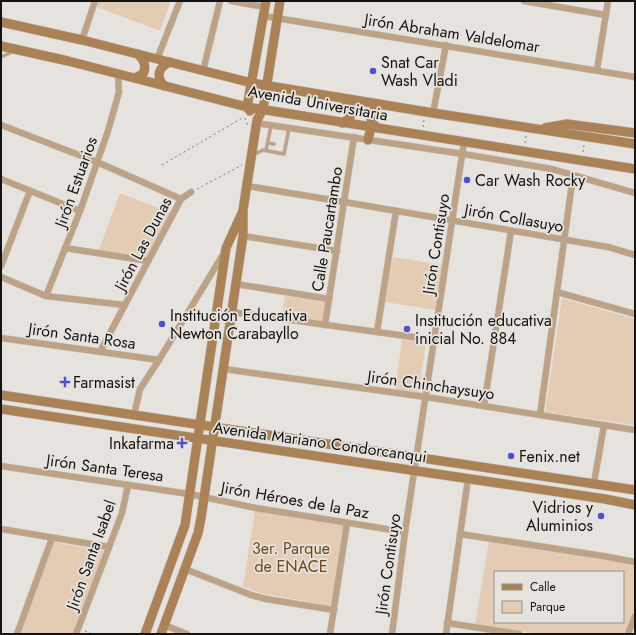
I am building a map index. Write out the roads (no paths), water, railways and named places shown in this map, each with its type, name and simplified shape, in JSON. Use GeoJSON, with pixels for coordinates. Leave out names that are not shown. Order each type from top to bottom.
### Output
{"type":"FeatureCollection","features":[{"type":"Feature","properties":{"kind":"main road"},"geometry":{"type":"LineString","coordinates":[[162,630],[200,525],[243,236],[243,210],[256,122],[263,109],[268,85],[280,1]]}},
{"type":"Feature","properties":{"kind":"main road"},"geometry":{"type":"LineString","coordinates":[[256,122],[247,107],[265,8]]}},
{"type":"Feature","properties":{"kind":"main road","name":"Avenida Universitaria"},"geometry":{"type":"LineString","coordinates":[[1,22],[82,40],[252,83],[429,113],[635,144]]}},
{"type":"Feature","properties":{"kind":"main road","name":"Avenida Universitaria"},"geometry":{"type":"LineString","coordinates":[[1,46],[247,107],[635,169]]}},
{"type":"Feature","properties":{"kind":"main road"},"geometry":{"type":"LineString","coordinates":[[134,78],[143,74],[145,67],[143,60],[138,54]]}},
{"type":"Feature","properties":{"kind":"main road"},"geometry":{"type":"LineString","coordinates":[[164,86],[159,79],[161,67],[170,62]]}},
{"type":"Feature","properties":{"kind":"main road"},"geometry":{"type":"LineString","coordinates":[[342,98],[350,105],[352,112],[349,119],[342,123]]}},
{"type":"Feature","properties":{"kind":"main road"},"geometry":{"type":"LineString","coordinates":[[368,140],[374,128],[371,121],[371,114],[373,110],[381,104]]}},
{"type":"Feature","properties":{"kind":"main road"},"geometry":{"type":"LineString","coordinates":[[532,128],[567,124],[635,133]]}},
{"type":"Feature","properties":{"kind":"main road"},"geometry":{"type":"LineString","coordinates":[[145,634],[185,525],[226,248],[243,210]]}},
{"type":"Feature","properties":{"kind":"main road","name":"Avenida Mariano Condorcanqui"},"geometry":{"type":"LineString","coordinates":[[1,395],[635,490]]}},
{"type":"Feature","properties":{"kind":"main road","name":"Avenida Mariano Condorcanqui"},"geometry":{"type":"LineString","coordinates":[[1,409],[468,478],[606,499],[635,505]]}},
{"type":"Feature","properties":{"kind":"street"},"geometry":{"type":"LineString","coordinates":[[82,40],[95,1]]}},
{"type":"Feature","properties":{"kind":"street"},"geometry":{"type":"LineString","coordinates":[[157,59],[180,1]]}},
{"type":"Feature","properties":{"kind":"street"},"geometry":{"type":"LineString","coordinates":[[203,71],[220,1]]}},
{"type":"Feature","properties":{"kind":"street","name":"Jirón Abraham Valdelomar"},"geometry":{"type":"LineString","coordinates":[[231,1],[265,8],[277,18],[635,77]]}},
{"type":"Feature","properties":{"kind":"street"},"geometry":{"type":"LineString","coordinates":[[524,1],[552,3],[606,15]]}},
{"type":"Feature","properties":{"kind":"street"},"geometry":{"type":"LineString","coordinates":[[597,70],[608,1]]}},
{"type":"Feature","properties":{"kind":"street"},"geometry":{"type":"LineString","coordinates":[[429,113],[446,45]]}},
{"type":"Feature","properties":{"kind":"street","name":"Jirón Estuarios"},"geometry":{"type":"LineString","coordinates":[[46,296],[80,211],[120,92],[118,74]]}},
{"type":"Feature","properties":{"kind":"street","name":"Avenida Universitaria"},"geometry":{"type":"LineString","coordinates":[[256,122],[271,126],[354,137],[561,171],[573,176],[635,194]]}},
{"type":"Feature","properties":{"kind":"street"},"geometry":{"type":"LineString","coordinates":[[1,125],[97,162],[181,199]]}},
{"type":"Feature","properties":{"kind":"street","name":"Calle Paucartambo"},"geometry":{"type":"LineString","coordinates":[[325,325],[354,137]]}},
{"type":"Feature","properties":{"kind":"street","name":"Jirón Contisuyo"},"geometry":{"type":"LineString","coordinates":[[392,634],[464,142]]}},
{"type":"Feature","properties":{"kind":"street"},"geometry":{"type":"LineString","coordinates":[[540,415],[573,176]]}},
{"type":"Feature","properties":{"kind":"street"},"geometry":{"type":"LineString","coordinates":[[1,179],[80,211]]}},
{"type":"Feature","properties":{"kind":"street","name":"Jirón Collasuyo"},"geometry":{"type":"LineString","coordinates":[[247,186],[608,247],[635,255]]}},
{"type":"Feature","properties":{"kind":"street"},"geometry":{"type":"LineString","coordinates":[[1,266],[30,191]]}},
{"type":"Feature","properties":{"kind":"street","name":"Jirón Las Dunas"},"geometry":{"type":"LineString","coordinates":[[100,352],[181,199],[191,192]]}},
{"type":"Feature","properties":{"kind":"street"},"geometry":{"type":"LineString","coordinates":[[377,332],[396,211]]}},
{"type":"Feature","properties":{"kind":"street"},"geometry":{"type":"LineString","coordinates":[[484,406],[511,231]]}},
{"type":"Feature","properties":{"kind":"street"},"geometry":{"type":"LineString","coordinates":[[243,236],[336,251]]}},
{"type":"Feature","properties":{"kind":"street"},"geometry":{"type":"LineString","coordinates":[[65,248],[148,261]]}},
{"type":"Feature","properties":{"kind":"street"},"geometry":{"type":"LineString","coordinates":[[134,415],[139,391],[226,248]]}},
{"type":"Feature","properties":{"kind":"street"},"geometry":{"type":"LineString","coordinates":[[1,277],[46,296],[124,305]]}},
{"type":"Feature","properties":{"kind":"street"},"geometry":{"type":"LineString","coordinates":[[236,284],[329,299]]}},
{"type":"Feature","properties":{"kind":"street"},"geometry":{"type":"LineString","coordinates":[[557,292],[635,314]]}},
{"type":"Feature","properties":{"kind":"street"},"geometry":{"type":"LineString","coordinates":[[232,312],[435,340]]}},
{"type":"Feature","properties":{"kind":"street","name":"Jirón Santa Rosa"},"geometry":{"type":"LineString","coordinates":[[3,337],[159,360]]}},
{"type":"Feature","properties":{"kind":"street","name":"Jirón Chinchaysuyo"},"geometry":{"type":"LineString","coordinates":[[224,369],[426,396],[635,430]]}},
{"type":"Feature","properties":{"kind":"street"},"geometry":{"type":"LineString","coordinates":[[594,483],[604,425]]}},
{"type":"Feature","properties":{"kind":"street","name":"Jirón Santa Teresa"},"geometry":{"type":"LineString","coordinates":[[1,466],[189,494],[205,498]]}},
{"type":"Feature","properties":{"kind":"street"},"geometry":{"type":"LineString","coordinates":[[446,634],[468,478]]}},
{"type":"Feature","properties":{"kind":"street","name":"Jirón Santa Isabel"},"geometry":{"type":"LineString","coordinates":[[77,631],[122,513],[128,485]]}},
{"type":"Feature","properties":{"kind":"street","name":"Jirón Héroes de la Paz"},"geometry":{"type":"LineString","coordinates":[[205,498],[256,508],[406,532]]}},
{"type":"Feature","properties":{"kind":"street"},"geometry":{"type":"LineString","coordinates":[[330,634],[347,523]]}},
{"type":"Feature","properties":{"kind":"street"},"geometry":{"type":"LineString","coordinates":[[2,531],[109,547]]}},
{"type":"Feature","properties":{"kind":"street"},"geometry":{"type":"LineString","coordinates":[[460,534],[635,562]]}},
{"type":"Feature","properties":{"kind":"street"},"geometry":{"type":"LineString","coordinates":[[17,634],[52,538]]}},
{"type":"Feature","properties":{"kind":"street"},"geometry":{"type":"LineString","coordinates":[[185,569],[251,595],[266,599],[334,610]]}},
{"type":"Feature","properties":{"kind":"street"},"geometry":{"type":"LineString","coordinates":[[628,634],[635,616]]}},
{"type":"Feature","properties":{"kind":"street"},"geometry":{"type":"LineString","coordinates":[[447,623],[520,634]]}},
{"type":"Feature","properties":{"kind":"street"},"geometry":{"type":"LineString","coordinates":[[162,630],[187,634]]}},
{"type":"Feature","properties":{"kind":"lane"},"geometry":{"type":"LineString","coordinates":[[1,57],[18,49]]}},
{"type":"Feature","properties":{"kind":"lane"},"geometry":{"type":"LineString","coordinates":[[266,150],[271,126]]}},
{"type":"Feature","properties":{"kind":"lane"},"geometry":{"type":"LineString","coordinates":[[251,157],[263,150],[284,154],[284,145],[289,128]]}},
{"type":"Feature","properties":{"kind":"lane"},"geometry":{"type":"LineString","coordinates":[[268,142],[274,144]]}},
{"type":"Feature","properties":{"kind":"place","name":"Snat Car Wash Vladi"},"geometry":{"type":"Point","coordinates":[373,71]}},
{"type":"Feature","properties":{"kind":"place","name":"Car Wash Rocky"},"geometry":{"type":"Point","coordinates":[467,180]}},
{"type":"Feature","properties":{"kind":"place","name":"Institución Educativa Newton Carabayllo"},"geometry":{"type":"Point","coordinates":[162,324]}},
{"type":"Feature","properties":{"kind":"place","name":"Institución educativa inicial No. 884"},"geometry":{"type":"Point","coordinates":[407,329]}},
{"type":"Feature","properties":{"kind":"place","name":"Farmasist"},"geometry":{"type":"Point","coordinates":[65,382]}},
{"type":"Feature","properties":{"kind":"place","name":"Inkafarma"},"geometry":{"type":"Point","coordinates":[182,443]}},
{"type":"Feature","properties":{"kind":"place","name":"Fenix.net"},"geometry":{"type":"Point","coordinates":[511,456]}},
{"type":"Feature","properties":{"kind":"place","name":"Vidrios y Aluminios"},"geometry":{"type":"Point","coordinates":[601,516]}},
{"type":"Feature","properties":{"kind":"park label","name":"3er. Parque de ENACE"},"geometry":{"type":"Point","coordinates":[291,557]}}]}
